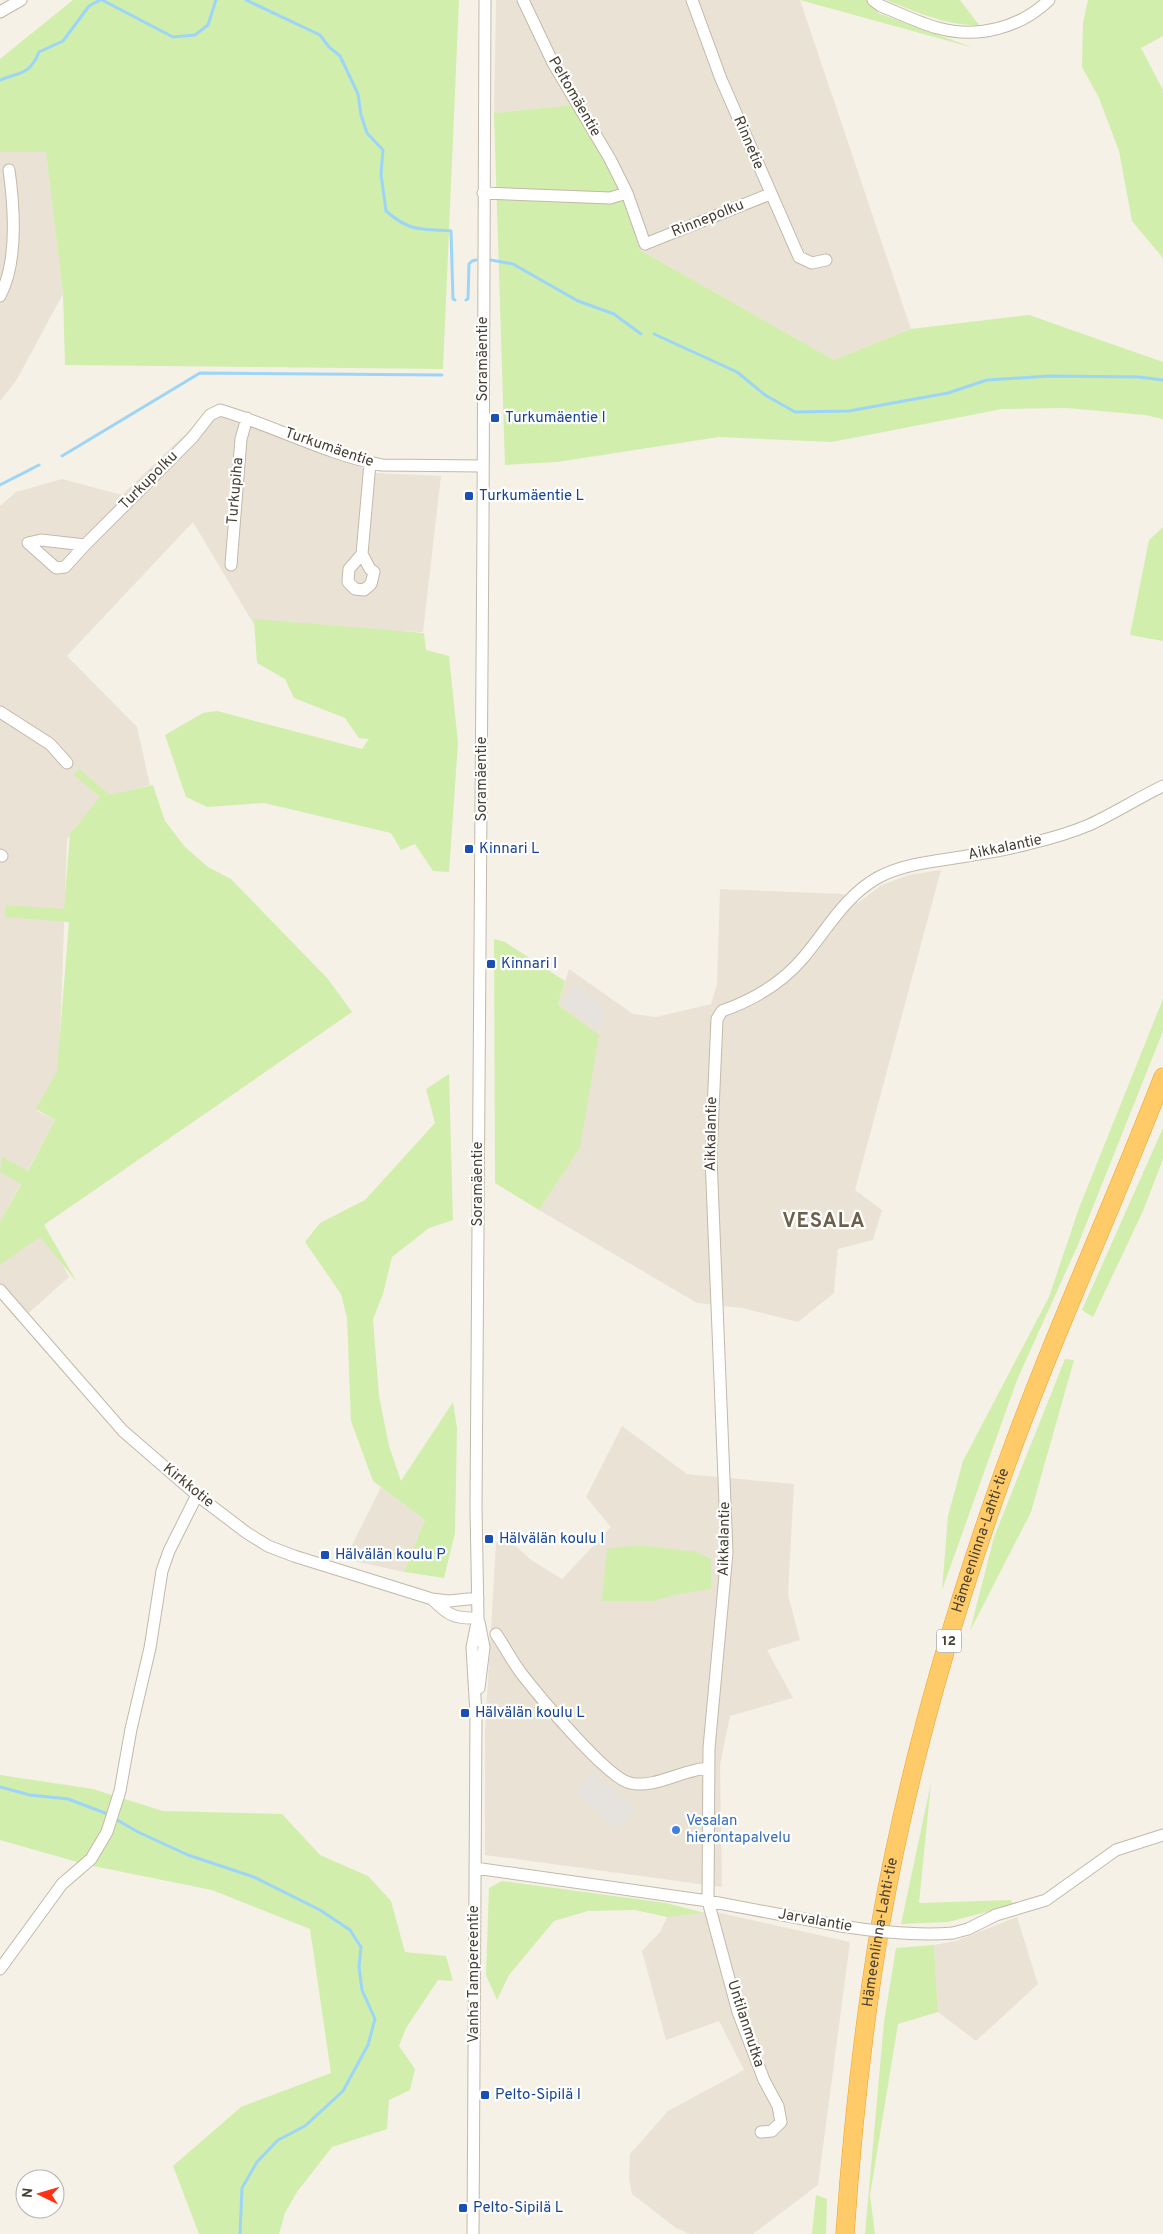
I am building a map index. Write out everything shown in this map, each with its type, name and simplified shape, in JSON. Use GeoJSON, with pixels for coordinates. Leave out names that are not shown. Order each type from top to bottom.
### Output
{"type":"FeatureCollection","features":[{"type":"Feature","properties":{"kind":"highway","name":"Hämeenlinna-Lahti-tie"},"geometry":{"type":"LineString","coordinates":[[846,2234],[853,2133],[869,2001],[881,1924],[930,1705],[970,1572],[999,1485],[1039,1380],[1163,1077]]}},
{"type":"Feature","properties":{"kind":"street"},"geometry":{"type":"LineString","coordinates":[[0,12],[21,0]]}},
{"type":"Feature","properties":{"kind":"street","name":"Soramäentie"},"geometry":{"type":"LineString","coordinates":[[478,1618],[476,1507],[484,0]]}},
{"type":"Feature","properties":{"kind":"street","name":"Peltomäentie"},"geometry":{"type":"LineString","coordinates":[[523,0],[553,63],[610,159],[627,192],[645,244]]}},
{"type":"Feature","properties":{"kind":"street","name":"Rinnetie"},"geometry":{"type":"LineString","coordinates":[[692,0],[721,79],[799,257],[812,263],[826,260]]}},
{"type":"Feature","properties":{"kind":"street"},"geometry":{"type":"LineString","coordinates":[[873,0],[881,6],[938,28],[965,33],[987,32],[1014,23],[1049,0]]}},
{"type":"Feature","properties":{"kind":"street"},"geometry":{"type":"LineString","coordinates":[[0,296],[10,262],[14,203],[9,170]]}},
{"type":"Feature","properties":{"kind":"street"},"geometry":{"type":"LineString","coordinates":[[483,193],[610,198],[627,192]]}},
{"type":"Feature","properties":{"kind":"street","name":"Rinnepolku"},"geometry":{"type":"LineString","coordinates":[[645,244],[770,194]]}},
{"type":"Feature","properties":{"kind":"street","name":"Turkumäentie"},"geometry":{"type":"LineString","coordinates":[[210,415],[220,410],[247,418],[325,450],[370,463],[382,465],[483,466]]}},
{"type":"Feature","properties":{"kind":"street","name":"Turkupolku"},"geometry":{"type":"LineString","coordinates":[[85,545],[192,438],[210,415]]}},
{"type":"Feature","properties":{"kind":"street","name":"Turkupiha"},"geometry":{"type":"LineString","coordinates":[[231,565],[241,439],[247,418]]}},
{"type":"Feature","properties":{"kind":"street"},"geometry":{"type":"LineString","coordinates":[[362,554],[370,463]]}},
{"type":"Feature","properties":{"kind":"street"},"geometry":{"type":"LineString","coordinates":[[0,712],[50,744],[67,763]]}},
{"type":"Feature","properties":{"kind":"street","name":"Aikkalantie"},"geometry":{"type":"LineString","coordinates":[[708,1901],[708,1768],[727,1553],[710,1157],[717,1019],[722,1011],[754,998],[789,972],[803,959],[841,909],[856,893],[878,878],[897,870],[927,862],[1019,846],[1062,835],[1089,825],[1163,786]]}},
{"type":"Feature","properties":{"kind":"street","name":"Kirkkotie"},"geometry":{"type":"LineString","coordinates":[[0,1290],[124,1432],[197,1495],[247,1533],[268,1546],[294,1556],[432,1599],[449,1601],[478,1598]]}},
{"type":"Feature","properties":{"kind":"street"},"geometry":{"type":"LineString","coordinates":[[0,1969],[62,1884],[91,1859],[107,1832],[120,1790],[131,1729],[150,1648],[162,1571],[169,1551],[197,1495]]}},
{"type":"Feature","properties":{"kind":"street","name":"Kirkkotie"},"geometry":{"type":"LineString","coordinates":[[432,1599],[450,1615],[463,1619],[478,1618]]}},
{"type":"Feature","properties":{"kind":"street","name":"Vanha Tampereentie"},"geometry":{"type":"LineString","coordinates":[[473,2234],[476,1714],[472,1647],[478,1618]]}},
{"type":"Feature","properties":{"kind":"street"},"geometry":{"type":"LineString","coordinates":[[496,1634],[521,1672],[592,1754],[620,1779],[631,1784],[646,1784],[708,1768]]}},
{"type":"Feature","properties":{"kind":"street","name":"Jarvalantie"},"geometry":{"type":"LineString","coordinates":[[474,1868],[708,1901],[886,1933],[916,1935],[953,1933],[968,1929],[996,1915],[1046,1900],[1116,1850],[1163,1835]]}},
{"type":"Feature","properties":{"kind":"street","name":"Untilanmutka"},"geometry":{"type":"LineString","coordinates":[[708,1901],[738,2012],[764,2080],[778,2106],[782,2122],[772,2131],[761,2132]]}},
{"type":"Feature","properties":{"kind":"shaded area"},"geometry":{"type":"Polygon","coordinates":[[[496,0],[800,0],[911,329],[834,360],[640,250],[619,187],[573,105],[494,113],[496,0]]]}},
{"type":"Feature","properties":{"kind":"shaded area"},"geometry":{"type":"Polygon","coordinates":[[[46,151],[63,294],[16,381],[0,401],[0,152],[46,151]]]}},
{"type":"Feature","properties":{"kind":"shaded area"},"geometry":{"type":"Polygon","coordinates":[[[211,409],[376,473],[441,476],[423,632],[256,628],[193,522],[67,656],[137,727],[150,785],[102,799],[67,839],[59,1069],[37,1111],[55,1120],[0,1222],[0,506],[16,492],[62,479],[122,495],[211,409]]]}},
{"type":"Feature","properties":{"kind":"shaded area"},"geometry":{"type":"Polygon","coordinates":[[[941,870],[855,1190],[882,1210],[873,1240],[838,1249],[834,1293],[798,1322],[742,1308],[697,1303],[539,1210],[580,1148],[558,1005],[569,969],[633,1014],[656,1017],[711,1004],[717,984],[720,889],[843,894],[858,903],[880,886],[908,875],[941,870]]]}},
{"type":"Feature","properties":{"kind":"shaded area"},"geometry":{"type":"Polygon","coordinates":[[[574,984],[604,1006],[599,1031],[563,1005],[574,984]]]}},
{"type":"Feature","properties":{"kind":"shaded area"},"geometry":{"type":"Polygon","coordinates":[[[42,1225],[69,1277],[22,1319],[0,1298],[0,1251],[42,1225]]]}},
{"type":"Feature","properties":{"kind":"shaded area"},"geometry":{"type":"Polygon","coordinates":[[[622,1426],[687,1474],[794,1484],[788,1595],[800,1640],[767,1650],[793,1698],[730,1716],[720,1765],[722,1887],[485,1855],[485,1730],[496,1543],[505,1536],[531,1560],[562,1579],[611,1527],[586,1497],[622,1426]]]}},
{"type":"Feature","properties":{"kind":"shaded area"},"geometry":{"type":"Polygon","coordinates":[[[381,1487],[425,1520],[404,1572],[345,1559],[381,1487]]]}},
{"type":"Feature","properties":{"kind":"shaded area"},"geometry":{"type":"Polygon","coordinates":[[[593,1772],[636,1810],[618,1831],[575,1793],[593,1772]]]}},
{"type":"Feature","properties":{"kind":"shaded area"},"geometry":{"type":"Polygon","coordinates":[[[716,1912],[850,1942],[818,2185],[753,2234],[690,2234],[676,2228],[632,2194],[629,2179],[630,2154],[668,2111],[744,2070],[719,2021],[666,2040],[642,1951],[660,1932],[667,1917],[716,1912]]]}},
{"type":"Feature","properties":{"kind":"shaded area"},"geometry":{"type":"Polygon","coordinates":[[[1017,1917],[1038,1984],[976,2041],[938,2012],[934,1945],[956,1941],[1017,1917]]]}},
{"type":"Feature","properties":{"kind":"green space"},"geometry":{"type":"Polygon","coordinates":[[[73,0],[459,0],[443,369],[65,365],[63,294],[46,152],[0,152],[0,59],[73,0]]]}},
{"type":"Feature","properties":{"kind":"green space"},"geometry":{"type":"Polygon","coordinates":[[[800,0],[869,0],[878,13],[974,48],[800,0]]]}},
{"type":"Feature","properties":{"kind":"green space"},"geometry":{"type":"Polygon","coordinates":[[[886,0],[960,0],[979,25],[943,21],[886,0]]]}},
{"type":"Feature","properties":{"kind":"green space"},"geometry":{"type":"Polygon","coordinates":[[[1088,0],[1163,0],[1163,36],[1141,48],[1163,90],[1163,258],[1132,221],[1119,151],[1099,98],[1082,67],[1083,23],[1088,0]]]}},
{"type":"Feature","properties":{"kind":"green space"},"geometry":{"type":"Polygon","coordinates":[[[573,105],[619,187],[640,250],[834,360],[911,329],[1029,315],[1163,362],[1163,419],[1145,415],[1067,408],[1002,409],[832,442],[719,437],[557,462],[505,465],[494,113],[573,105]]]}},
{"type":"Feature","properties":{"kind":"green space"},"geometry":{"type":"Polygon","coordinates":[[[1163,527],[1163,641],[1130,635],[1149,540],[1163,527]]]}},
{"type":"Feature","properties":{"kind":"green space"},"geometry":{"type":"Polygon","coordinates":[[[254,619],[424,633],[426,650],[449,656],[458,743],[449,872],[433,871],[415,844],[401,850],[391,833],[264,803],[207,807],[186,797],[165,735],[203,713],[217,711],[362,749],[369,739],[359,738],[345,718],[294,698],[285,679],[257,663],[254,619]]]}},
{"type":"Feature","properties":{"kind":"green space"},"geometry":{"type":"Polygon","coordinates":[[[79,769],[110,795],[153,785],[165,821],[185,847],[208,867],[231,879],[328,979],[352,1012],[44,1225],[77,1282],[40,1237],[0,1265],[0,1222],[21,1184],[0,1172],[2,1157],[28,1171],[55,1120],[36,1109],[57,1071],[69,922],[5,917],[6,905],[64,909],[70,834],[100,797],[74,775],[79,769]]]}},
{"type":"Feature","properties":{"kind":"green space"},"geometry":{"type":"Polygon","coordinates":[[[494,939],[505,942],[565,981],[558,1005],[599,1035],[580,1148],[539,1210],[495,1183],[494,939]]]}},
{"type":"Feature","properties":{"kind":"green space"},"geometry":{"type":"Polygon","coordinates":[[[1163,999],[1163,1031],[1077,1247],[1017,1380],[942,1590],[948,1516],[963,1461],[1049,1297],[1079,1208],[1163,999]]]}},
{"type":"Feature","properties":{"kind":"green space"},"geometry":{"type":"Polygon","coordinates":[[[449,1074],[453,1220],[429,1228],[392,1257],[383,1294],[373,1319],[379,1396],[389,1446],[401,1481],[453,1402],[457,1428],[455,1533],[444,1578],[404,1572],[425,1520],[373,1481],[351,1421],[347,1318],[341,1294],[305,1242],[320,1223],[365,1200],[435,1123],[426,1089],[449,1074]]]}},
{"type":"Feature","properties":{"kind":"green space"},"geometry":{"type":"Polygon","coordinates":[[[1163,1128],[1163,1159],[1143,1211],[1093,1317],[1082,1310],[1163,1128]]]}},
{"type":"Feature","properties":{"kind":"green space"},"geometry":{"type":"Polygon","coordinates":[[[1065,1359],[1074,1360],[1031,1512],[970,1631],[994,1537],[1065,1359]]]}},
{"type":"Feature","properties":{"kind":"green space"},"geometry":{"type":"Polygon","coordinates":[[[639,1545],[697,1552],[711,1559],[711,1589],[652,1601],[602,1601],[607,1549],[639,1545]]]}},
{"type":"Feature","properties":{"kind":"green space"},"geometry":{"type":"Polygon","coordinates":[[[0,1775],[93,1789],[163,1811],[282,1814],[320,1855],[368,1876],[391,1901],[405,1952],[446,1956],[453,1981],[438,1980],[406,2028],[399,2046],[415,2069],[410,2090],[389,2100],[387,2129],[332,2147],[297,2192],[285,2213],[279,2234],[199,2234],[173,2166],[241,2107],[331,2073],[310,1929],[212,1890],[88,1865],[0,1840],[0,1775]]]}},
{"type":"Feature","properties":{"kind":"green space"},"geometry":{"type":"Polygon","coordinates":[[[931,1783],[919,1903],[1011,1900],[1013,1905],[948,1922],[901,1924],[931,1783]]]}},
{"type":"Feature","properties":{"kind":"green space"},"geometry":{"type":"Polygon","coordinates":[[[502,1881],[666,1903],[705,1913],[667,1917],[635,1910],[588,1911],[554,1921],[509,1975],[497,2000],[486,1975],[489,1888],[502,1881]]]}},
{"type":"Feature","properties":{"kind":"green space"},"geometry":{"type":"Polygon","coordinates":[[[934,1945],[938,2012],[898,2024],[870,2195],[875,2234],[865,2234],[884,2022],[896,1948],[934,1945]]]}},
{"type":"Feature","properties":{"kind":"green space"},"geometry":{"type":"Polygon","coordinates":[[[816,2195],[827,2199],[826,2234],[812,2234],[816,2195]]]}},
{"type":"Feature","properties":{"kind":"waterway"},"geometry":{"type":"LineString","coordinates":[[0,80],[28,69],[39,52],[63,41],[89,6],[100,0]]}},
{"type":"Feature","properties":{"kind":"waterway"},"geometry":{"type":"LineString","coordinates":[[102,0],[173,37],[195,35],[208,25],[216,0]]}},
{"type":"Feature","properties":{"kind":"waterway"},"geometry":{"type":"LineString","coordinates":[[246,0],[320,35],[329,47],[340,56],[358,94],[361,115],[367,133],[383,150],[381,174],[386,211],[409,226],[451,231],[453,299],[455,300]]}},
{"type":"Feature","properties":{"kind":"waterway"},"geometry":{"type":"LineString","coordinates":[[466,300],[468,299],[469,264],[476,260]]}},
{"type":"Feature","properties":{"kind":"waterway"},"geometry":{"type":"LineString","coordinates":[[491,260],[513,264],[578,301],[614,314],[641,334]]}},
{"type":"Feature","properties":{"kind":"waterway"},"geometry":{"type":"LineString","coordinates":[[654,334],[737,372],[765,395],[795,412],[849,411],[948,393],[987,380],[1050,376],[1139,377],[1163,380]]}},
{"type":"Feature","properties":{"kind":"waterway"},"geometry":{"type":"LineString","coordinates":[[62,456],[200,373],[442,375]]}},
{"type":"Feature","properties":{"kind":"waterway"},"geometry":{"type":"LineString","coordinates":[[0,485],[39,465]]}},
{"type":"Feature","properties":{"kind":"waterway"},"geometry":{"type":"LineString","coordinates":[[0,1787],[30,1795],[68,1799],[105,1813],[138,1832],[188,1855],[254,1877],[320,1910],[350,1930],[361,1947],[359,1967],[362,1990],[375,2019],[368,2045],[343,2091],[305,2126],[278,2140],[257,2162],[242,2188],[240,2234]]}},
{"type":"Feature","properties":{"kind":"place","name":"Turkumäentie I"},"geometry":{"type":"Point","coordinates":[495,418]}},
{"type":"Feature","properties":{"kind":"place","name":"Turkumäentie L"},"geometry":{"type":"Point","coordinates":[469,496]}},
{"type":"Feature","properties":{"kind":"place","name":"Kinnari L"},"geometry":{"type":"Point","coordinates":[469,849]}},
{"type":"Feature","properties":{"kind":"place","name":"Kinnari I"},"geometry":{"type":"Point","coordinates":[491,964]}},
{"type":"Feature","properties":{"kind":"place","name":"Hälvälän koulu I"},"geometry":{"type":"Point","coordinates":[489,1539]}},
{"type":"Feature","properties":{"kind":"place","name":"Hälvälän koulu P"},"geometry":{"type":"Point","coordinates":[325,1555]}},
{"type":"Feature","properties":{"kind":"place","name":"Hälvälän koulu L"},"geometry":{"type":"Point","coordinates":[465,1713]}},
{"type":"Feature","properties":{"kind":"place","name":"Vesalan hierontapalvelu"},"geometry":{"type":"Point","coordinates":[676,1830]}},
{"type":"Feature","properties":{"kind":"place","name":"Pelto-Sipilä I"},"geometry":{"type":"Point","coordinates":[485,2095]}},
{"type":"Feature","properties":{"kind":"place","name":"Pelto-Sipilä L"},"geometry":{"type":"Point","coordinates":[463,2208]}},
{"type":"Feature","properties":{"kind":"district","name":"VESALA"},"geometry":{"type":"Point","coordinates":[824,1222]}}]}
